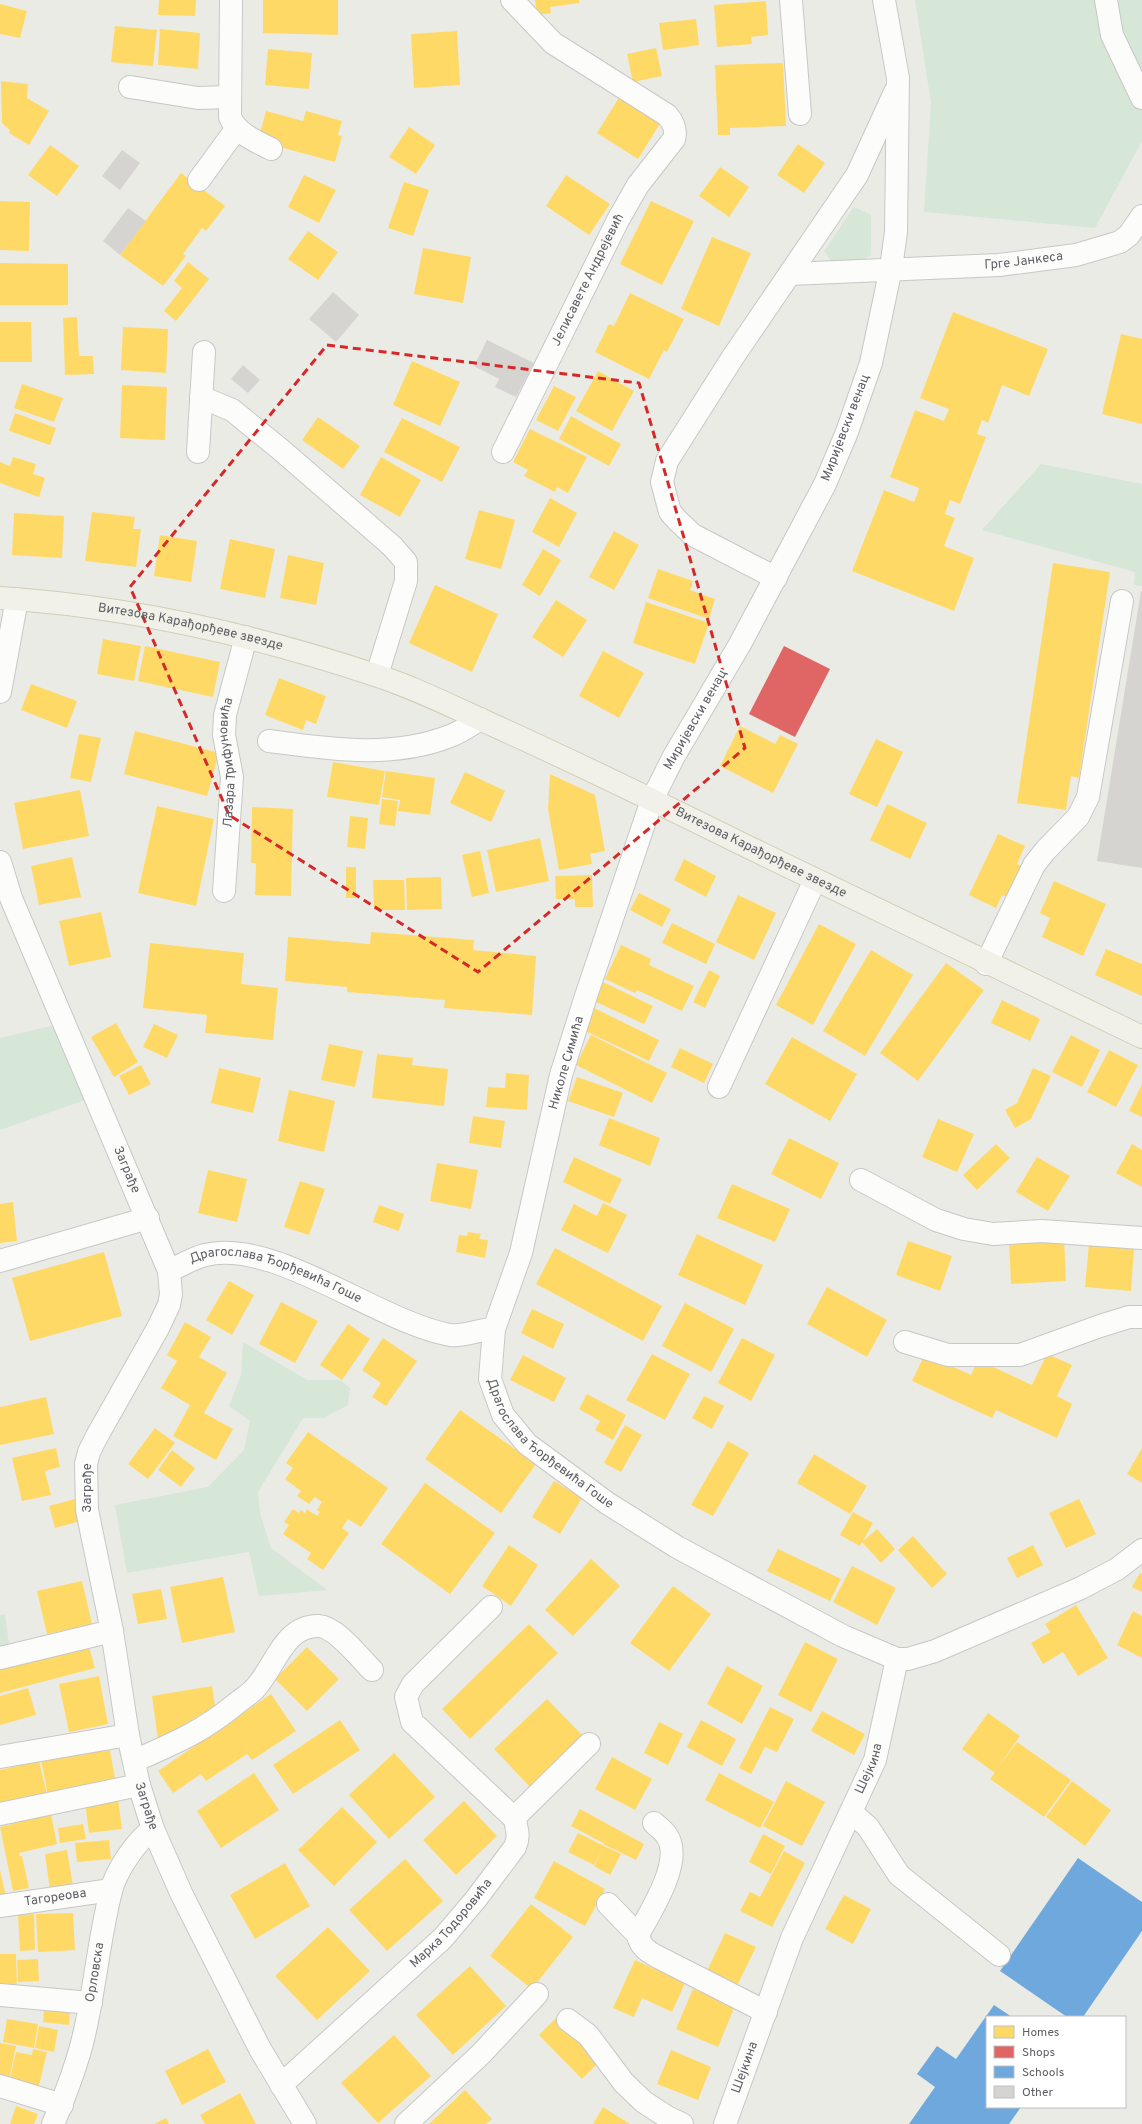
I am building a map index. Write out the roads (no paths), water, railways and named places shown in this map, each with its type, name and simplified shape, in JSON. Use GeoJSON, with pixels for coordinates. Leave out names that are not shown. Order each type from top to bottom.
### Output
{"type":"FeatureCollection","features":[{"type":"Feature","properties":{"kind":"main road","name":"Витезова Карађорђеве звезде"},"geometry":{"type":"LineString","coordinates":[[9,598],[42,600],[145,616],[246,637],[377,675],[480,719],[652,800],[986,964],[1142,1037]]}},
{"type":"Feature","properties":{"kind":"street"},"geometry":{"type":"LineString","coordinates":[[231,0],[230,117],[237,128],[251,139],[271,149]]}},
{"type":"Feature","properties":{"kind":"street","name":"Јелисавете Андрејевић"},"geometry":{"type":"LineString","coordinates":[[503,452],[618,220],[638,185],[674,139],[675,128],[667,115],[553,43],[512,0]]}},
{"type":"Feature","properties":{"kind":"street"},"geometry":{"type":"LineString","coordinates":[[790,0],[800,114]]}},
{"type":"Feature","properties":{"kind":"street","name":"Миријевски венац"},"geometry":{"type":"LineString","coordinates":[[652,800],[674,756],[776,578],[825,484],[847,432],[871,363],[891,268],[896,218],[897,63],[884,0]]}},
{"type":"Feature","properties":{"kind":"street"},"geometry":{"type":"LineString","coordinates":[[1106,0],[1112,35],[1142,98]]}},
{"type":"Feature","properties":{"kind":"street","name":"Миријевски венац"},"geometry":{"type":"LineString","coordinates":[[776,578],[693,535],[670,512],[662,482],[667,462],[733,357],[857,175],[898,86]]}},
{"type":"Feature","properties":{"kind":"street"},"geometry":{"type":"LineString","coordinates":[[130,87],[198,98],[230,97]]}},
{"type":"Feature","properties":{"kind":"street"},"geometry":{"type":"LineString","coordinates":[[199,180],[237,128]]}},
{"type":"Feature","properties":{"kind":"street","name":"Грге Јанкеса"},"geometry":{"type":"LineString","coordinates":[[891,268],[999,265],[1076,255],[1120,242],[1129,235],[1142,216]]}},
{"type":"Feature","properties":{"kind":"street"},"geometry":{"type":"LineString","coordinates":[[790,274],[891,268]]}},
{"type":"Feature","properties":{"kind":"street"},"geometry":{"type":"LineString","coordinates":[[198,452],[204,352]]}},
{"type":"Feature","properties":{"kind":"street"},"geometry":{"type":"LineString","coordinates":[[201,397],[232,410],[274,444],[392,546],[406,562],[406,581],[377,675]]}},
{"type":"Feature","properties":{"kind":"street"},"geometry":{"type":"LineString","coordinates":[[0,692],[9,598]]}},
{"type":"Feature","properties":{"kind":"street"},"geometry":{"type":"LineString","coordinates":[[986,964],[1034,865],[1045,851],[1078,817],[1088,798],[1122,600]]}},
{"type":"Feature","properties":{"kind":"street","name":"Лазара Трифуновића"},"geometry":{"type":"LineString","coordinates":[[224,891],[232,777],[224,735],[225,715],[246,637]]}},
{"type":"Feature","properties":{"kind":"street"},"geometry":{"type":"LineString","coordinates":[[269,741],[330,749],[396,749],[422,745],[451,735],[480,719]]}},
{"type":"Feature","properties":{"kind":"street","name":"Николе Симића"},"geometry":{"type":"LineString","coordinates":[[494,1329],[521,1253],[561,1075],[652,800]]}},
{"type":"Feature","properties":{"kind":"street","name":"Заграђе"},"geometry":{"type":"LineString","coordinates":[[0,862],[14,905],[148,1218],[169,1271],[172,1294],[169,1305],[158,1328],[97,1436],[89,1452],[86,1464],[87,1510],[112,1631],[128,1735],[139,1785],[152,1829],[182,1895],[260,2048],[280,2085],[305,2124]]}},
{"type":"Feature","properties":{"kind":"street"},"geometry":{"type":"LineString","coordinates":[[720,1087],[815,880]]}},
{"type":"Feature","properties":{"kind":"street"},"geometry":{"type":"LineString","coordinates":[[861,1180],[936,1220],[964,1229],[993,1234],[1042,1231],[1142,1238]]}},
{"type":"Feature","properties":{"kind":"street"},"geometry":{"type":"LineString","coordinates":[[0,1261],[148,1218]]}},
{"type":"Feature","properties":{"kind":"street","name":"Драгослава Ђорђевића Гоше"},"geometry":{"type":"LineString","coordinates":[[169,1271],[204,1255],[225,1253],[250,1255],[288,1268],[423,1328],[455,1335],[494,1329],[490,1379],[495,1396],[504,1415],[515,1430],[542,1457],[607,1503],[662,1539],[843,1636],[897,1659]]}},
{"type":"Feature","properties":{"kind":"street"},"geometry":{"type":"LineString","coordinates":[[905,1342],[948,1355],[1020,1355],[1100,1326],[1129,1317],[1142,1317]]}},
{"type":"Feature","properties":{"kind":"street"},"geometry":{"type":"LineString","coordinates":[[897,1659],[908,1660],[935,1651],[1081,1588],[1117,1569],[1142,1550]]}},
{"type":"Feature","properties":{"kind":"street"},"geometry":{"type":"LineString","coordinates":[[491,1607],[413,1684],[406,1696],[412,1722],[515,1819],[519,1812],[589,1744]]}},
{"type":"Feature","properties":{"kind":"street"},"geometry":{"type":"LineString","coordinates":[[134,1761],[188,1738],[212,1724],[257,1687],[287,1640],[300,1630],[311,1626],[321,1626],[332,1630],[372,1670]]}},
{"type":"Feature","properties":{"kind":"street"},"geometry":{"type":"LineString","coordinates":[[0,1658],[112,1631]]}},
{"type":"Feature","properties":{"kind":"street","name":"Шејкина"},"geometry":{"type":"LineString","coordinates":[[725,2124],[792,1938],[852,1813],[875,1760],[897,1659]]}},
{"type":"Feature","properties":{"kind":"street"},"geometry":{"type":"LineString","coordinates":[[0,1757],[128,1735]]}},
{"type":"Feature","properties":{"kind":"street"},"geometry":{"type":"LineString","coordinates":[[0,1814],[139,1785]]}},
{"type":"Feature","properties":{"kind":"street"},"geometry":{"type":"LineString","coordinates":[[852,1813],[868,1828],[899,1875],[999,1954]]}},
{"type":"Feature","properties":{"kind":"street","name":"Марка Тодоровића"},"geometry":{"type":"LineString","coordinates":[[280,2085],[428,1952],[452,1927],[515,1847],[519,1832],[515,1819]]}},
{"type":"Feature","properties":{"kind":"street"},"geometry":{"type":"LineString","coordinates":[[638,1935],[668,1876],[672,1853],[668,1836],[654,1823]]}},
{"type":"Feature","properties":{"kind":"street","name":"Орловска"},"geometry":{"type":"LineString","coordinates":[[57,2114],[81,2047],[91,2003],[111,1890],[132,1850],[142,1836],[152,1829]]}},
{"type":"Feature","properties":{"kind":"street","name":"Тагореова"},"geometry":{"type":"LineString","coordinates":[[0,1906],[111,1890]]}},
{"type":"Feature","properties":{"kind":"street"},"geometry":{"type":"LineString","coordinates":[[608,1904],[638,1935],[645,1949],[766,2012]]}},
{"type":"Feature","properties":{"kind":"street"},"geometry":{"type":"LineString","coordinates":[[406,2124],[481,2054],[537,1994]]}},
{"type":"Feature","properties":{"kind":"street"},"geometry":{"type":"LineString","coordinates":[[0,1995],[91,2003]]}},
{"type":"Feature","properties":{"kind":"street"},"geometry":{"type":"LineString","coordinates":[[568,2020],[588,2035],[624,2083],[644,2102],[667,2117],[682,2124]]}},
{"type":"Feature","properties":{"kind":"street"},"geometry":{"type":"LineString","coordinates":[[0,2086],[57,2114]]}}]}
